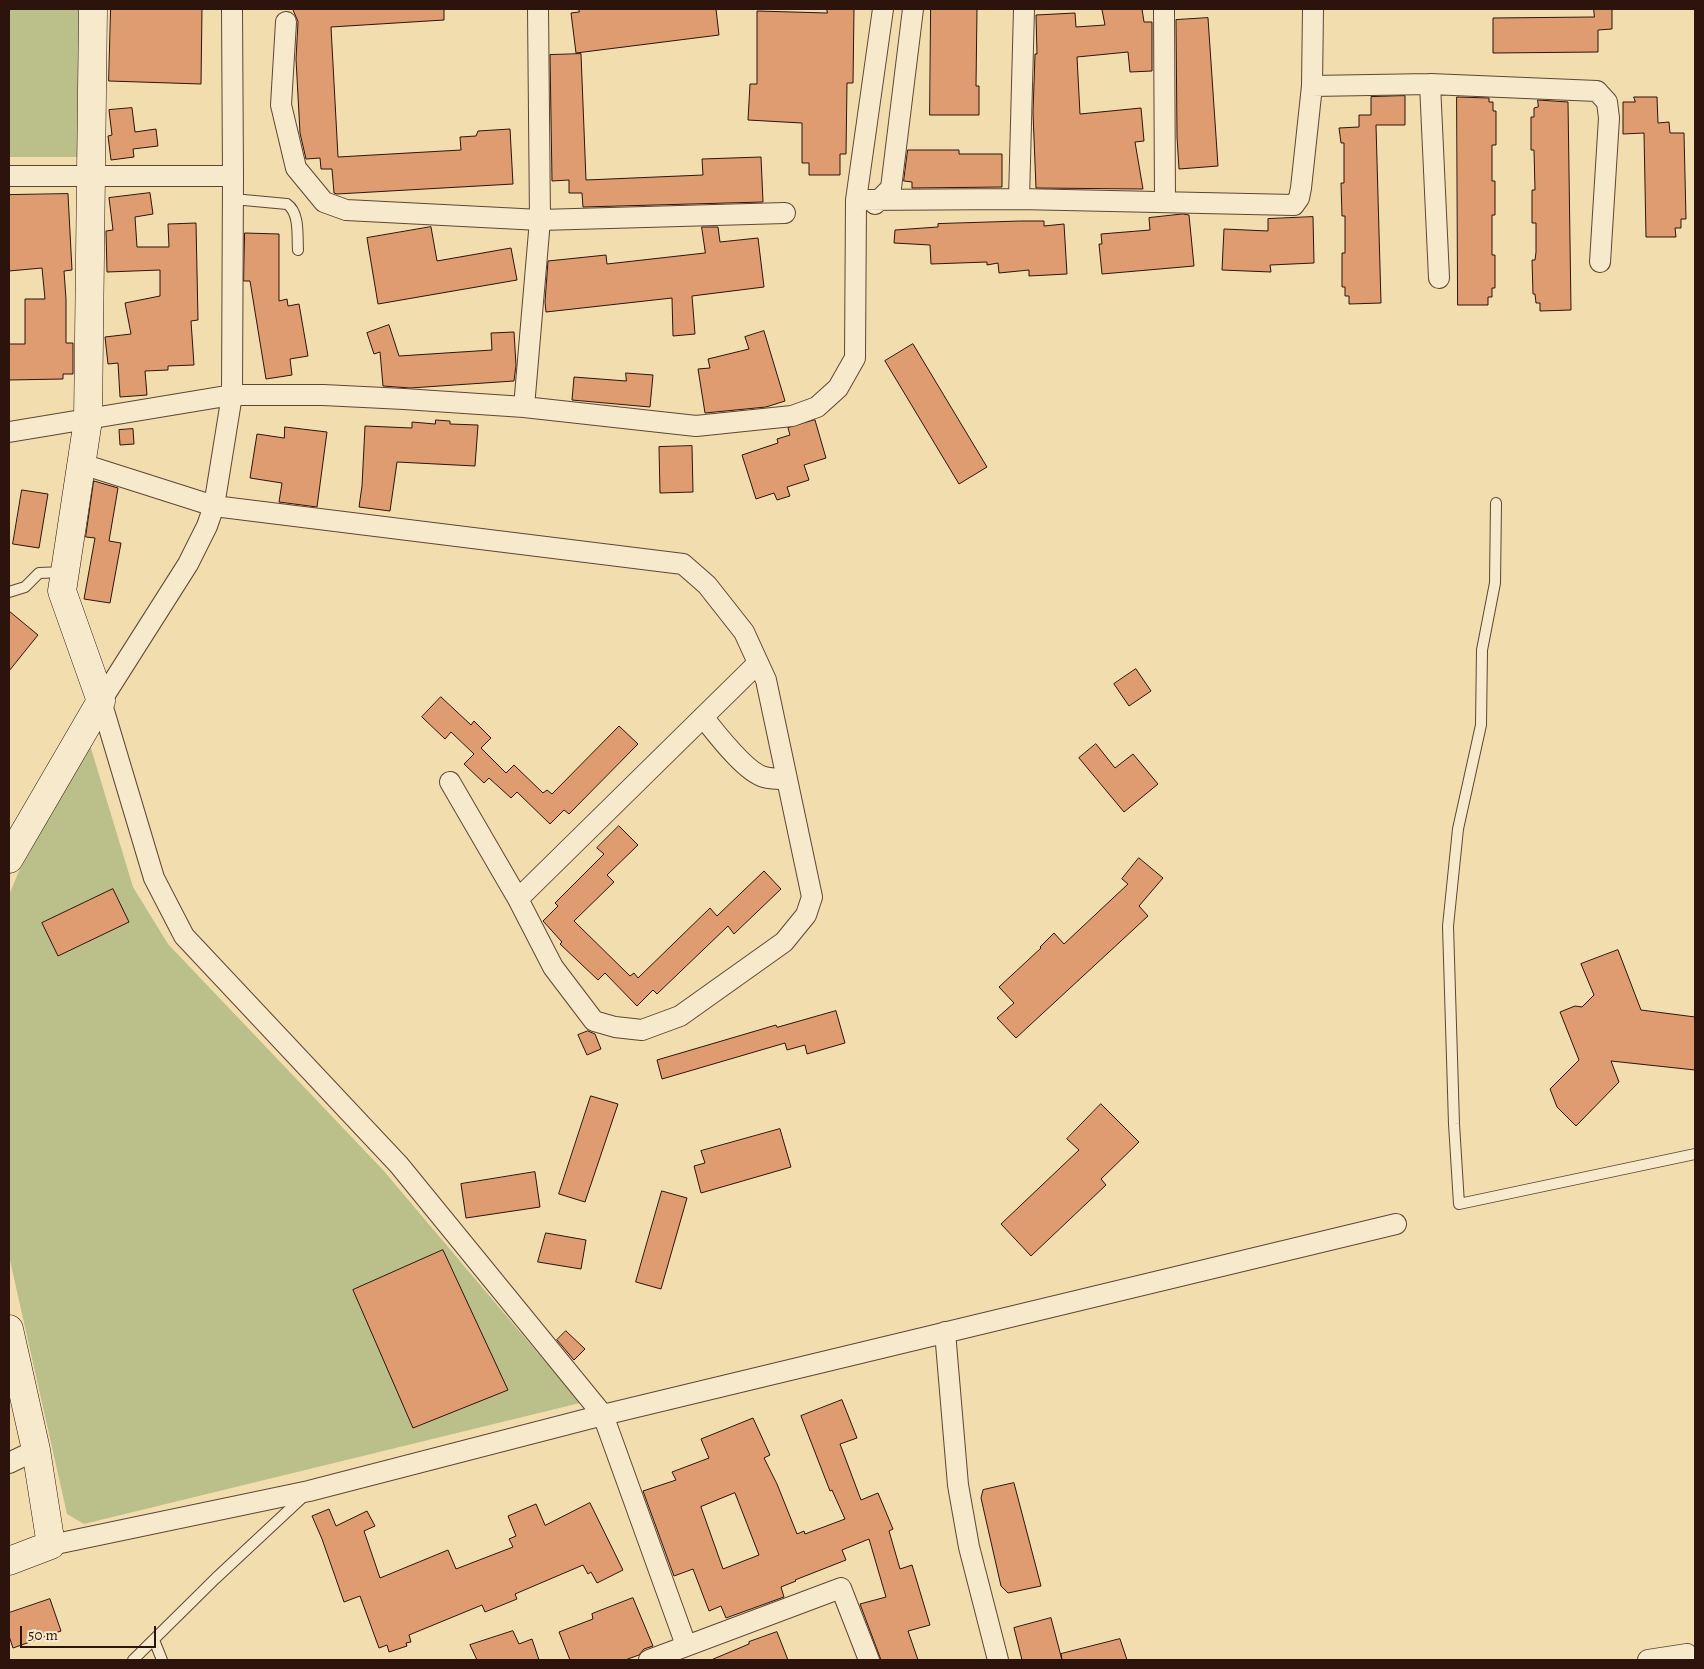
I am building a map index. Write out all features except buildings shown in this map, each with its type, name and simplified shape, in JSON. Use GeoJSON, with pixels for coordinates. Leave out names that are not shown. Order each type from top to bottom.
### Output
{"type":"FeatureCollection","features":[{"type":"Feature","properties":{"kind":"main road"},"geometry":{"type":"LineString","coordinates":[[9,859],[101,701],[62,591],[88,420],[93,9]]}},
{"type":"Feature","properties":{"kind":"main road"},"geometry":{"type":"LineString","coordinates":[[9,1328],[36,1450],[51,1545],[9,1561]]}},
{"type":"Feature","properties":{"kind":"street"},"geometry":{"type":"LineString","coordinates":[[232,9],[232,395],[214,506],[208,526],[188,564],[101,701],[154,878],[184,936],[399,1165],[603,1415],[686,1645]]}},
{"type":"Feature","properties":{"kind":"street"},"geometry":{"type":"LineString","coordinates":[[524,407],[540,220],[538,9]]}},
{"type":"Feature","properties":{"kind":"street"},"geometry":{"type":"LineString","coordinates":[[9,432],[232,395],[323,395],[524,407],[696,426],[792,416],[817,407],[838,388],[854,358],[854,222],[883,9]]}},
{"type":"Feature","properties":{"kind":"street"},"geometry":{"type":"LineString","coordinates":[[854,222],[891,188],[912,9]]}},
{"type":"Feature","properties":{"kind":"street"},"geometry":{"type":"LineString","coordinates":[[1019,199],[1024,9]]}},
{"type":"Feature","properties":{"kind":"street"},"geometry":{"type":"LineString","coordinates":[[1164,9],[1165,201]]}},
{"type":"Feature","properties":{"kind":"street"},"geometry":{"type":"LineString","coordinates":[[856,200],[882,198],[1019,199],[1294,205],[1299,198],[1302,188],[1312,86],[1313,9]]}},
{"type":"Feature","properties":{"kind":"street"},"geometry":{"type":"LineString","coordinates":[[286,22],[281,105],[296,168],[324,202],[346,210],[540,220],[785,213]]}},
{"type":"Feature","properties":{"kind":"street"},"geometry":{"type":"LineString","coordinates":[[1312,86],[1430,84],[1597,91],[1607,102],[1608,118],[1600,262]]}},
{"type":"Feature","properties":{"kind":"street"},"geometry":{"type":"LineString","coordinates":[[1430,84],[1439,278]]}},
{"type":"Feature","properties":{"kind":"street"},"geometry":{"type":"LineString","coordinates":[[9,176],[233,176]]}},
{"type":"Feature","properties":{"kind":"street"},"geometry":{"type":"LineString","coordinates":[[82,464],[214,506],[683,564],[708,585],[744,632],[766,680],[812,897],[806,915],[784,942],[680,1016],[642,1030],[615,1027],[594,1021],[553,967],[518,899],[450,782]]}},
{"type":"Feature","properties":{"kind":"street"},"geometry":{"type":"LineString","coordinates":[[518,899],[758,663]]}},
{"type":"Feature","properties":{"kind":"street"},"geometry":{"type":"LineString","coordinates":[[703,717],[753,772],[763,777],[787,779]]}},
{"type":"Feature","properties":{"kind":"street"},"geometry":{"type":"LineString","coordinates":[[51,1545],[309,1491],[603,1415],[1396,1224]]}},
{"type":"Feature","properties":{"kind":"street"},"geometry":{"type":"LineString","coordinates":[[945,1332],[958,1485],[969,1547],[998,1660]]}},
{"type":"Feature","properties":{"kind":"street"},"geometry":{"type":"LineString","coordinates":[[9,1463],[36,1450]]}},
{"type":"Feature","properties":{"kind":"street"},"geometry":{"type":"LineString","coordinates":[[649,1660],[841,1588],[869,1660]]}},
{"type":"Feature","properties":{"kind":"street"},"geometry":{"type":"LineString","coordinates":[[1648,1660],[1687,1654],[1690,1660]]}},
{"type":"Feature","properties":{"kind":"lane"},"geometry":{"type":"LineString","coordinates":[[233,199],[287,204],[293,208],[298,250]]}},
{"type":"Feature","properties":{"kind":"lane"},"geometry":{"type":"LineString","coordinates":[[1496,503],[1496,582],[1482,650],[1481,725],[1458,829],[1448,926],[1454,1124],[1459,1204],[1695,1154]]}},
{"type":"Feature","properties":{"kind":"lane"},"geometry":{"type":"LineString","coordinates":[[9,592],[26,587],[39,574],[65,572]]}},
{"type":"Feature","properties":{"kind":"lane"},"geometry":{"type":"LineString","coordinates":[[133,1660],[216,1578],[309,1491]]}},
{"type":"Feature","properties":{"kind":"lane"},"geometry":{"type":"LineString","coordinates":[[154,1640],[162,1660]]}},
{"type":"Feature","properties":{"kind":"green space"},"geometry":{"type":"Polygon","coordinates":[[[9,9],[79,9],[80,157],[9,157],[9,9]]]}},
{"type":"Feature","properties":{"kind":"green space"},"geometry":{"type":"Polygon","coordinates":[[[90,745],[133,887],[168,944],[383,1170],[580,1403],[84,1524],[67,1514],[9,1256],[9,895],[19,871],[90,745]]]}}]}
